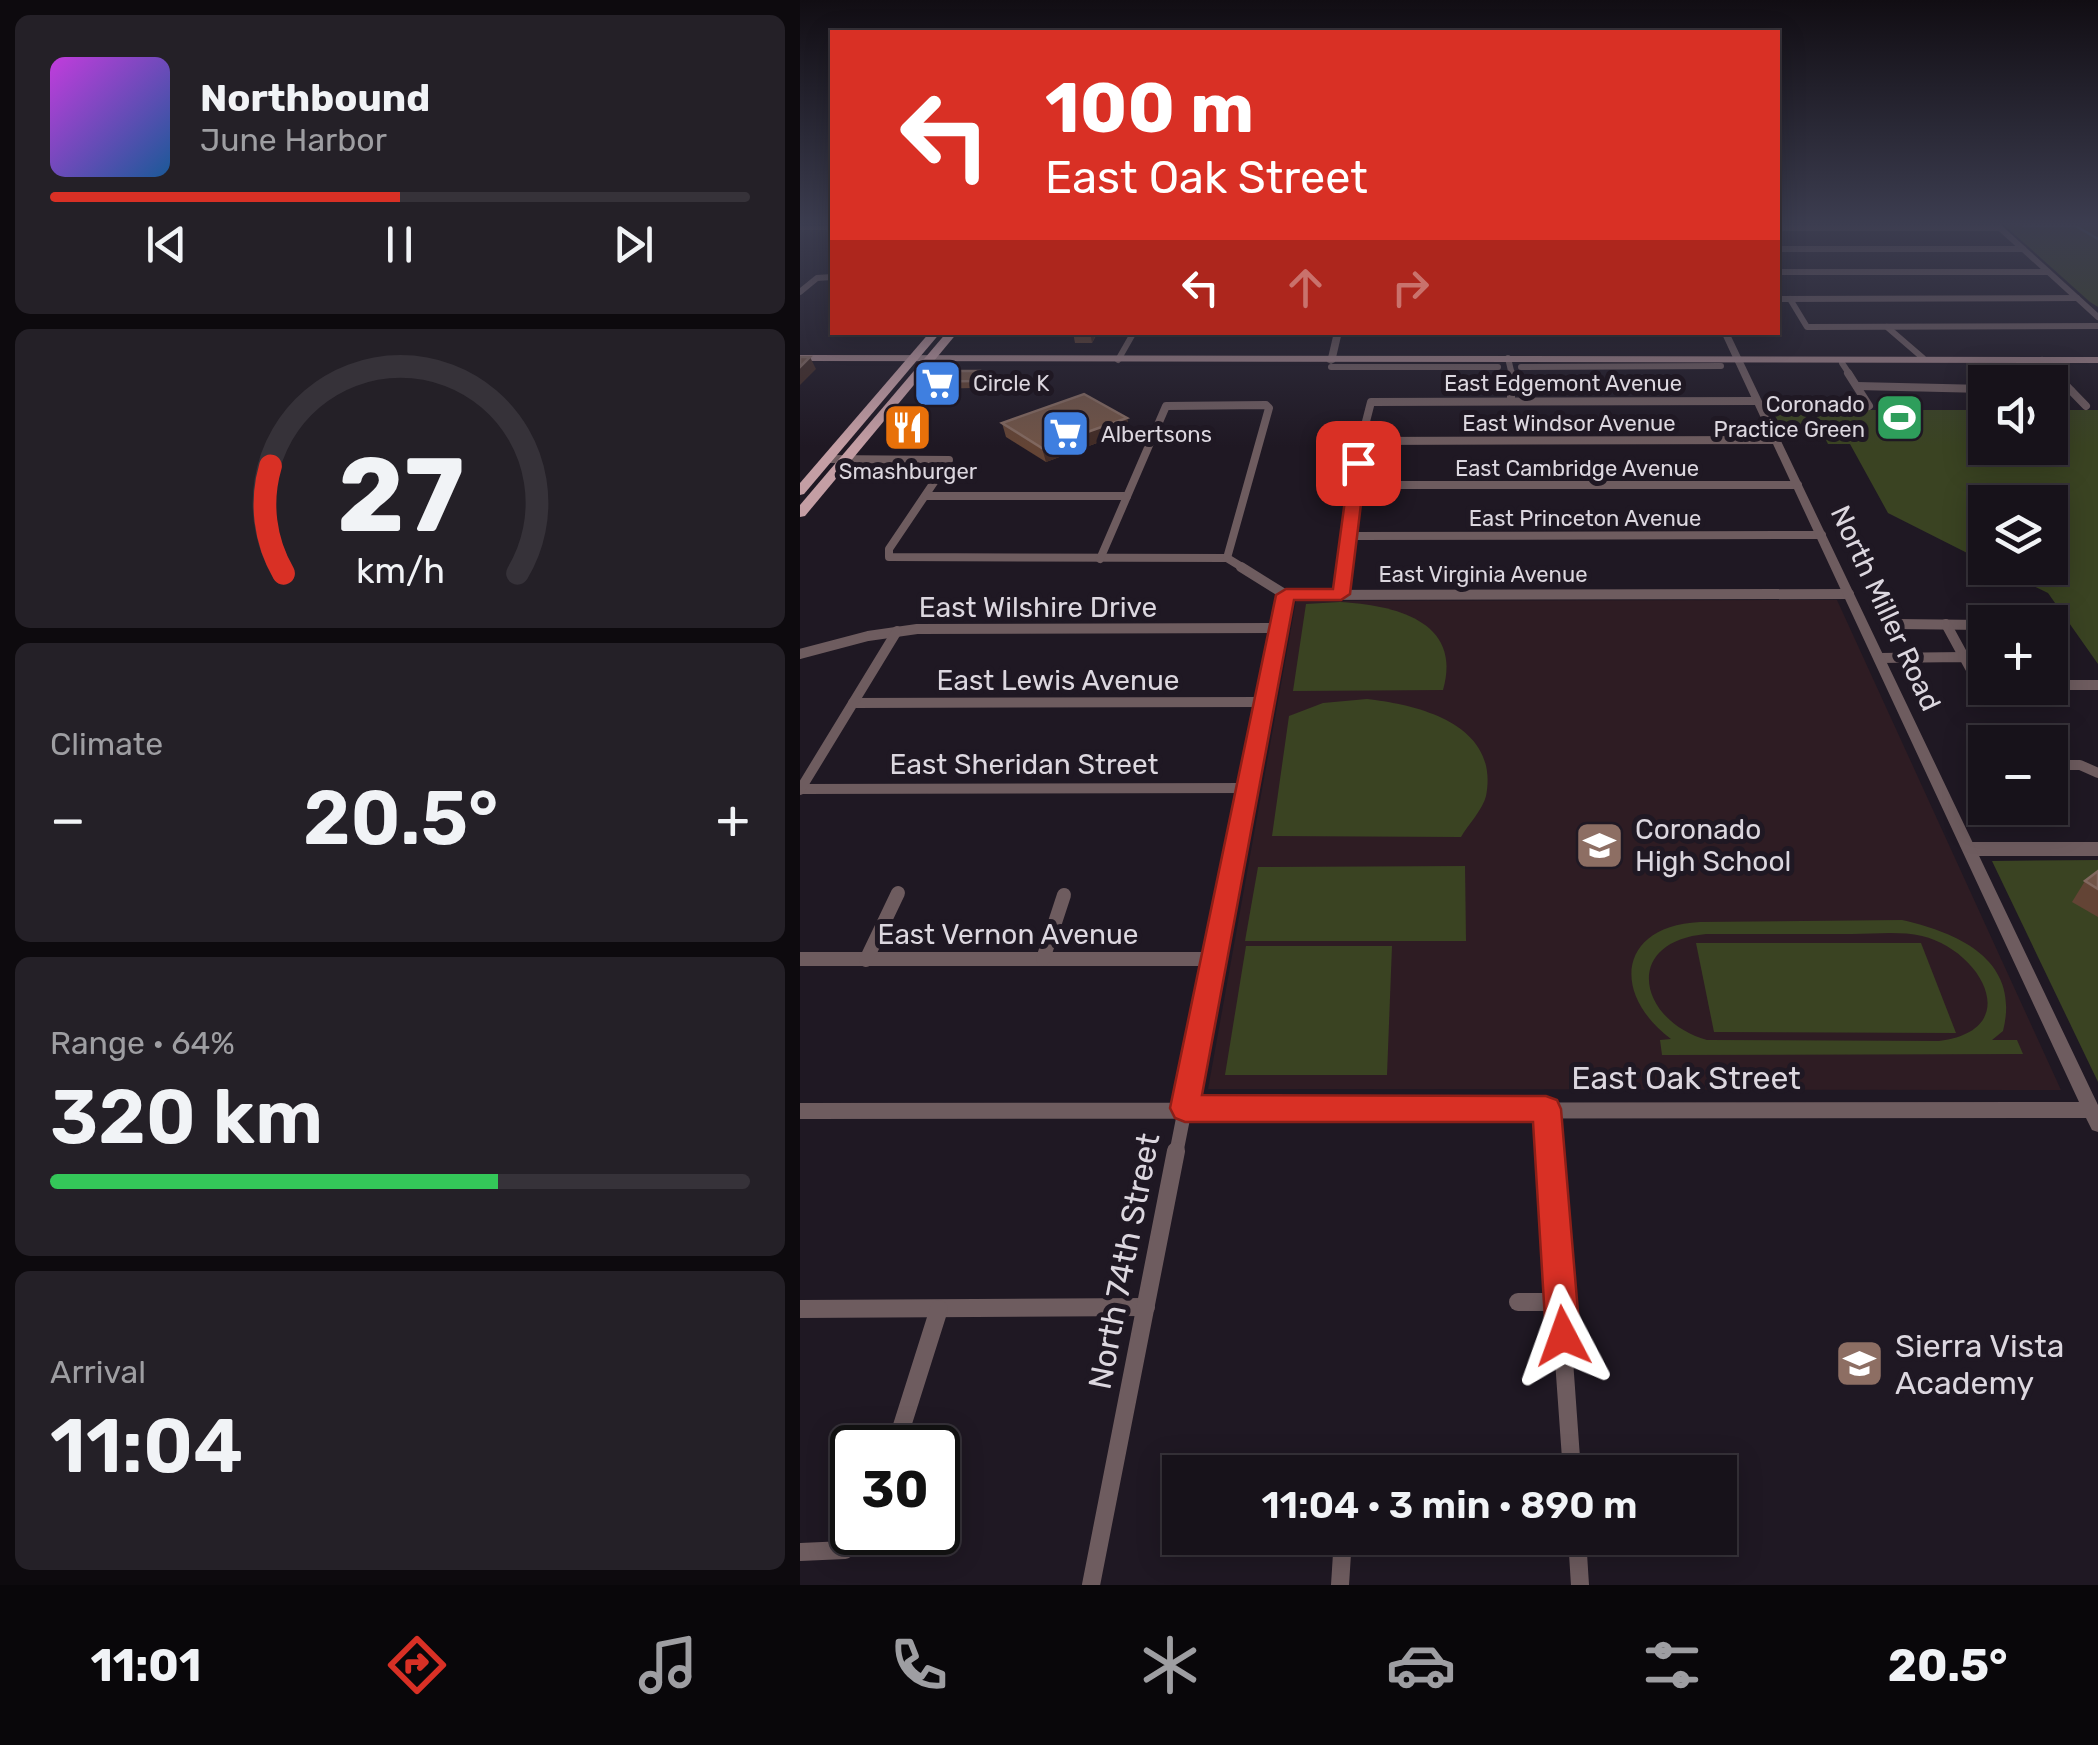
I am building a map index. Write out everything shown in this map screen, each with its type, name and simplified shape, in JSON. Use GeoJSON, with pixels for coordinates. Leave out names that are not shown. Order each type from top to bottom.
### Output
{"type":"FeatureCollection","features":[{"type":"Feature","properties":{"kind":"main road"},"geometry":{"type":"LineString","coordinates":[[800,490],[933,335]]}},
{"type":"Feature","properties":{"kind":"main road"},"geometry":{"type":"LineString","coordinates":[[800,514],[951,335]]}},
{"type":"Feature","properties":{"kind":"main road"},"geometry":{"type":"LineString","coordinates":[[1331,363],[2042,360]]}},
{"type":"Feature","properties":{"kind":"main road"},"geometry":{"type":"LineString","coordinates":[[1536,362],[2098,360]]}},
{"type":"Feature","properties":{"kind":"main road"},"geometry":{"type":"LineString","coordinates":[[800,362],[1479,362]]}},
{"type":"Feature","properties":{"kind":"main road"},"geometry":{"type":"LineString","coordinates":[[846,437],[866,437]]}},
{"type":"Feature","properties":{"kind":"street"},"geometry":{"type":"LineString","coordinates":[[1780,299],[1800,299]]}},
{"type":"Feature","properties":{"kind":"street"},"geometry":{"type":"LineString","coordinates":[[1790,299],[1807,327],[2098,326]]}},
{"type":"Feature","properties":{"kind":"street"},"geometry":{"type":"LineString","coordinates":[[2078,299],[2098,316]]}},
{"type":"Feature","properties":{"kind":"street"},"geometry":{"type":"LineString","coordinates":[[1887,326],[1922,358]]}},
{"type":"Feature","properties":{"kind":"street"},"geometry":{"type":"LineString","coordinates":[[1118,360],[1132,335]]}},
{"type":"Feature","properties":{"kind":"street"},"geometry":{"type":"LineString","coordinates":[[1331,363],[1337,335]]}},
{"type":"Feature","properties":{"kind":"street","name":"North Miller Road"},"geometry":{"type":"LineString","coordinates":[[1727,335],[2095,1117]]}},
{"type":"Feature","properties":{"kind":"street"},"geometry":{"type":"LineString","coordinates":[[2042,360],[2086,406]]}},
{"type":"Feature","properties":{"kind":"street"},"geometry":{"type":"LineString","coordinates":[[1505,362],[1511,396]]}},
{"type":"Feature","properties":{"kind":"street"},"geometry":{"type":"LineString","coordinates":[[1521,367],[1536,362]]}},
{"type":"Feature","properties":{"kind":"street"},"geometry":{"type":"LineString","coordinates":[[1842,362],[1869,406]]}},
{"type":"Feature","properties":{"kind":"street"},"geometry":{"type":"LineString","coordinates":[[1673,364],[1721,366]]}},
{"type":"Feature","properties":{"kind":"street"},"geometry":{"type":"LineString","coordinates":[[1856,386],[1968,389]]}},
{"type":"Feature","properties":{"kind":"street","name":"East Edgemont Avenue"},"geometry":{"type":"LineString","coordinates":[[1362,441],[1367,404],[1371,402],[1511,396],[1756,401]]}},
{"type":"Feature","properties":{"kind":"street"},"geometry":{"type":"LineString","coordinates":[[1100,558],[1170,404],[1266,405],[1269,408],[1227,558]]}},
{"type":"Feature","properties":{"kind":"street","name":"East Windsor Avenue"},"geometry":{"type":"LineString","coordinates":[[1362,441],[1776,440]]}},
{"type":"Feature","properties":{"kind":"street"},"geometry":{"type":"LineString","coordinates":[[1341,594],[1362,441]]}},
{"type":"Feature","properties":{"kind":"street"},"geometry":{"type":"LineString","coordinates":[[827,459],[949,460],[888,549],[889,557],[1227,558],[1286,595]]}},
{"type":"Feature","properties":{"kind":"street","name":"East Cambridge Avenue"},"geometry":{"type":"LineString","coordinates":[[1355,485],[1798,485]]}},
{"type":"Feature","properties":{"kind":"street"},"geometry":{"type":"LineString","coordinates":[[926,496],[1127,496]]}},
{"type":"Feature","properties":{"kind":"street","name":"East Princeton Avenue"},"geometry":{"type":"LineString","coordinates":[[1349,536],[1822,535]]}},
{"type":"Feature","properties":{"kind":"street","name":"East Virginia Avenue"},"geometry":{"type":"LineString","coordinates":[[1286,595],[1849,594]]}},
{"type":"Feature","properties":{"kind":"street","name":"North 74th Street"},"geometry":{"type":"LineString","coordinates":[[1091,1585],[1286,595]]}},
{"type":"Feature","properties":{"kind":"street"},"geometry":{"type":"LineString","coordinates":[[1895,624],[1968,625]]}},
{"type":"Feature","properties":{"kind":"street"},"geometry":{"type":"LineString","coordinates":[[1946,624],[1968,664]]}},
{"type":"Feature","properties":{"kind":"street","name":"East Wilshire Drive"},"geometry":{"type":"LineString","coordinates":[[800,654],[897,631],[1278,628]]}},
{"type":"Feature","properties":{"kind":"street"},"geometry":{"type":"LineString","coordinates":[[800,789],[897,631]]}},
{"type":"Feature","properties":{"kind":"street"},"geometry":{"type":"LineString","coordinates":[[1880,658],[1964,657]]}},
{"type":"Feature","properties":{"kind":"street"},"geometry":{"type":"LineString","coordinates":[[2068,684],[2098,684]]}},
{"type":"Feature","properties":{"kind":"street","name":"East Lewis Avenue"},"geometry":{"type":"LineString","coordinates":[[853,704],[1263,702]]}},
{"type":"Feature","properties":{"kind":"street"},"geometry":{"type":"LineString","coordinates":[[2068,767],[2094,770]]}},
{"type":"Feature","properties":{"kind":"street","name":"East Sheridan Street"},"geometry":{"type":"LineString","coordinates":[[800,789],[1247,788]]}},
{"type":"Feature","properties":{"kind":"street"},"geometry":{"type":"LineString","coordinates":[[1970,849],[2098,849]]}},
{"type":"Feature","properties":{"kind":"street"},"geometry":{"type":"LineString","coordinates":[[866,960],[898,893]]}},
{"type":"Feature","properties":{"kind":"street"},"geometry":{"type":"LineString","coordinates":[[1044,959],[1064,894]]}},
{"type":"Feature","properties":{"kind":"street","name":"East Vernon Avenue"},"geometry":{"type":"LineString","coordinates":[[800,960],[1215,959]]}},
{"type":"Feature","properties":{"kind":"street"},"geometry":{"type":"LineString","coordinates":[[1546,1109],[1571,1455]]}},
{"type":"Feature","properties":{"kind":"street","name":"East Oak Street"},"geometry":{"type":"LineString","coordinates":[[800,1111],[1546,1109],[2095,1117]]}},
{"type":"Feature","properties":{"kind":"street"},"geometry":{"type":"LineString","coordinates":[[1518,1302],[1561,1302]]}},
{"type":"Feature","properties":{"kind":"street"},"geometry":{"type":"LineString","coordinates":[[800,1309],[1146,1307]]}},
{"type":"Feature","properties":{"kind":"street"},"geometry":{"type":"LineString","coordinates":[[901,1425],[939,1308]]}},
{"type":"Feature","properties":{"kind":"street"},"geometry":{"type":"LineString","coordinates":[[800,1552],[830,1554]]}},
{"type":"Feature","properties":{"kind":"street"},"geometry":{"type":"LineString","coordinates":[[1340,1585],[1342,1555]]}},
{"type":"Feature","properties":{"kind":"street"},"geometry":{"type":"LineString","coordinates":[[1577,1555],[1580,1585]]}},
{"type":"Feature","properties":{"kind":"shaded area","name":"Coronado High School"},"geometry":{"type":"Polygon","coordinates":[[[1837,600],[2061,1090],[1208,1089],[1296,601],[1837,600]]]}},
{"type":"Feature","properties":{"kind":"green space"},"geometry":{"type":"Polygon","coordinates":[[[1772,410],[1968,410],[1968,465],[2068,465],[2068,410],[2098,410],[2098,664],[2068,621],[2068,605],[2056,605],[2048,593],[2032,585],[2068,585],[2068,485],[1968,485],[1968,553],[1888,513],[1850,444],[1828,444],[1824,436],[1784,436],[1772,410]]]}},
{"type":"Feature","properties":{"kind":"green space"},"geometry":{"type":"Polygon","coordinates":[[[1340,602],[1401,613],[1433,632],[1443,647],[1443,690],[1293,691],[1306,604],[1340,602]]]}},
{"type":"Feature","properties":{"kind":"green space"},"geometry":{"type":"Polygon","coordinates":[[[1367,699],[1431,713],[1468,735],[1481,751],[1487,771],[1486,796],[1461,837],[1272,836],[1289,716],[1323,703],[1367,699]]]}},
{"type":"Feature","properties":{"kind":"green space"},"geometry":{"type":"Polygon","coordinates":[[[2098,860],[2098,1082],[1992,861],[2098,860]]]}},
{"type":"Feature","properties":{"kind":"green space"},"geometry":{"type":"Polygon","coordinates":[[[1465,866],[1466,941],[1245,941],[1258,867],[1465,866]]]}},
{"type":"Feature","properties":{"kind":"green space"},"geometry":{"type":"Polygon","coordinates":[[[1902,920],[1944,933],[1964,942],[1994,968],[2003,986],[2006,1006],[2003,1031],[1992,1040],[2017,1040],[2023,1054],[1662,1055],[1660,1040],[1671,1039],[1639,1002],[1632,983],[1632,965],[1639,949],[1652,936],[1673,926],[1700,922],[1902,920]],[[1706,934],[1679,940],[1661,951],[1651,966],[1649,983],[1654,1000],[1666,1017],[1707,1040],[1939,1041],[1966,1034],[1981,1022],[1987,1007],[1985,990],[1976,972],[1943,944],[1922,936],[1706,934]]]}},
{"type":"Feature","properties":{"kind":"green space"},"geometry":{"type":"Polygon","coordinates":[[[1696,943],[1921,943],[1956,1033],[1714,1032],[1696,943]]]}},
{"type":"Feature","properties":{"kind":"green space"},"geometry":{"type":"Polygon","coordinates":[[[1246,946],[1392,946],[1387,1075],[1225,1075],[1246,946]]]}},
{"type":"Feature","properties":{"kind":"building"},"geometry":{"type":"Polygon","coordinates":[[[934,371],[979,371],[972,381],[925,382],[934,371]]]}},
{"type":"Feature","properties":{"kind":"building"},"geometry":{"type":"Polygon","coordinates":[[[1084,394],[1127,418],[1042,448],[1002,423],[1084,394]]]}},
{"type":"Feature","properties":{"kind":"building"},"geometry":{"type":"Polygon","coordinates":[[[2098,871],[2098,889],[2085,881],[2098,871]]]}},
{"type":"Feature","properties":{"kind":"place","name":"Circle K"},"geometry":{"type":"Point","coordinates":[938,383]}},
{"type":"Feature","properties":{"kind":"place","name":"Coronado Practice Green"},"geometry":{"type":"Point","coordinates":[1900,417]}},
{"type":"Feature","properties":{"kind":"place","name":"Smashburger"},"geometry":{"type":"Point","coordinates":[908,427]}},
{"type":"Feature","properties":{"kind":"place","name":"Albertsons"},"geometry":{"type":"Point","coordinates":[1066,434]}},
{"type":"Feature","properties":{"kind":"place","name":"Coronado High School"},"geometry":{"type":"Point","coordinates":[1600,845]}},
{"type":"Feature","properties":{"kind":"place","name":"Sierra Vista Academy"},"geometry":{"type":"Point","coordinates":[1860,1364]}},
{"type":"Feature","properties":{"kind":"route"},"geometry":{"type":"LineString","coordinates":[[1358,463],[1341,594],[1286,595],[1185,1108],[1546,1109],[1563,1336]]}}]}
